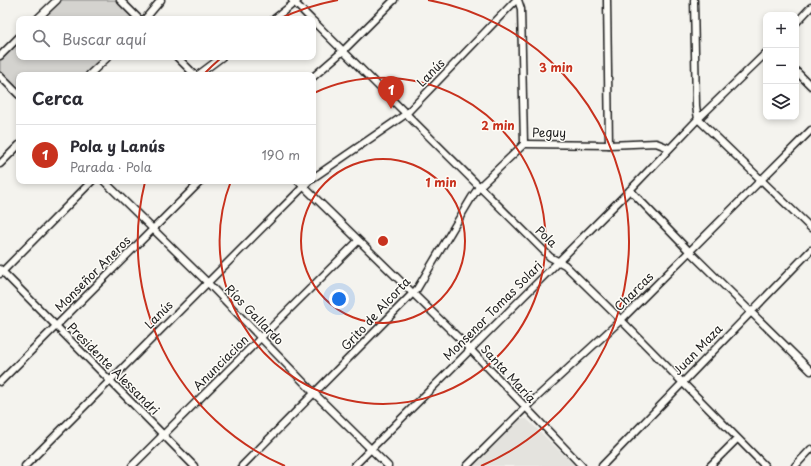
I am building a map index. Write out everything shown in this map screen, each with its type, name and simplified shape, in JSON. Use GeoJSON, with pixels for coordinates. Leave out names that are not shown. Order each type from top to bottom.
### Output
{"type":"FeatureCollection","features":[{"type":"Feature","properties":{"kind":"street"},"geometry":{"type":"LineString","coordinates":[[40,16],[57,0]]}},
{"type":"Feature","properties":{"kind":"street"},"geometry":{"type":"LineString","coordinates":[[120,0],[136,16]]}},
{"type":"Feature","properties":{"kind":"street"},"geometry":{"type":"LineString","coordinates":[[148,16],[161,0]]}},
{"type":"Feature","properties":{"kind":"street"},"geometry":{"type":"LineString","coordinates":[[316,74],[343,51],[394,0]]}},
{"type":"Feature","properties":{"kind":"street","name":"Lanús"},"geometry":{"type":"LineString","coordinates":[[316,176],[406,114],[517,0]]}},
{"type":"Feature","properties":{"kind":"street","name":"Peguy"},"geometry":{"type":"LineString","coordinates":[[517,0],[521,10],[524,144],[609,145],[656,143],[669,148]]}},
{"type":"Feature","properties":{"kind":"street"},"geometry":{"type":"LineString","coordinates":[[607,0],[609,145]]}},
{"type":"Feature","properties":{"kind":"street"},"geometry":{"type":"LineString","coordinates":[[694,0],[696,106],[698,119],[811,228]]}},
{"type":"Feature","properties":{"kind":"street"},"geometry":{"type":"LineString","coordinates":[[278,16],[295,1]]}},
{"type":"Feature","properties":{"kind":"street","name":"Pola"},"geometry":{"type":"LineString","coordinates":[[295,1],[308,16]]}},
{"type":"Feature","properties":{"kind":"street"},"geometry":{"type":"LineString","coordinates":[[799,20],[811,7]]}},
{"type":"Feature","properties":{"kind":"street","name":"Pola"},"geometry":{"type":"LineString","coordinates":[[316,24],[550,257],[565,265],[622,320],[682,383],[765,466]]}},
{"type":"Feature","properties":{"kind":"street"},"geometry":{"type":"LineString","coordinates":[[0,56],[16,40]]}},
{"type":"Feature","properties":{"kind":"street","name":"Monsenor Tomas Solari"},"geometry":{"type":"LineString","coordinates":[[354,466],[630,190],[669,148],[763,56]]}},
{"type":"Feature","properties":{"kind":"street"},"geometry":{"type":"LineString","coordinates":[[93,72],[105,60]]}},
{"type":"Feature","properties":{"kind":"street"},"geometry":{"type":"LineString","coordinates":[[180,60],[193,72]]}},
{"type":"Feature","properties":{"kind":"street"},"geometry":{"type":"LineString","coordinates":[[200,72],[218,60]]}},
{"type":"Feature","properties":{"kind":"street"},"geometry":{"type":"LineString","coordinates":[[799,74],[811,86]]}},
{"type":"Feature","properties":{"kind":"street"},"geometry":{"type":"LineString","coordinates":[[0,76],[16,92]]}},
{"type":"Feature","properties":{"kind":"street","name":"Charcas"},"geometry":{"type":"LineString","coordinates":[[467,466],[525,408],[622,320],[811,130]]}},
{"type":"Feature","properties":{"kind":"street","name":"Grito de Alcorta"},"geometry":{"type":"LineString","coordinates":[[242,466],[315,394],[417,289],[479,187],[524,144]]}},
{"type":"Feature","properties":{"kind":"street"},"geometry":{"type":"LineString","coordinates":[[0,164],[16,148]]}},
{"type":"Feature","properties":{"kind":"street"},"geometry":{"type":"LineString","coordinates":[[1,272],[89,184]]}},
{"type":"Feature","properties":{"kind":"street","name":"Ríos Gallardo"},"geometry":{"type":"LineString","coordinates":[[107,184],[207,282],[315,394],[388,466]]}},
{"type":"Feature","properties":{"kind":"street","name":"Monseñor Aneros"},"geometry":{"type":"LineString","coordinates":[[0,382],[198,184]]}},
{"type":"Feature","properties":{"kind":"street","name":"Santa María"},"geometry":{"type":"LineString","coordinates":[[300,184],[470,349],[582,466]]}},
{"type":"Feature","properties":{"kind":"street","name":"Lanús"},"geometry":{"type":"LineString","coordinates":[[25,466],[306,184]]}},
{"type":"Feature","properties":{"kind":"street"},"geometry":{"type":"LineString","coordinates":[[630,190],[690,252],[811,371]]}},
{"type":"Feature","properties":{"kind":"street","name":"Anunciacion"},"geometry":{"type":"LineString","coordinates":[[132,466],[358,241]]}},
{"type":"Feature","properties":{"kind":"street","name":"Juan Maza"},"geometry":{"type":"LineString","coordinates":[[602,466],[811,250]]}},
{"type":"Feature","properties":{"kind":"street","name":"Presidente Alessandri"},"geometry":{"type":"LineString","coordinates":[[1,272],[194,466]]}},
{"type":"Feature","properties":{"kind":"street"},"geometry":{"type":"LineString","coordinates":[[710,466],[737,438]]}},
{"type":"Feature","properties":{"kind":"street"},"geometry":{"type":"LineString","coordinates":[[795,466],[811,450]]}},
{"type":"Feature","properties":{"kind":"shaded area"},"geometry":{"type":"Polygon","coordinates":[[[57,0],[120,0],[136,16],[40,16],[57,0]]]}},
{"type":"Feature","properties":{"kind":"shaded area"},"geometry":{"type":"Polygon","coordinates":[[[16,40],[16,60],[105,60],[92,72],[16,72],[16,92],[0,76],[0,56],[16,40]]]}},
{"type":"Feature","properties":{"kind":"shaded area"},"geometry":{"type":"Polygon","coordinates":[[[520,419],[527,419],[575,466],[474,466],[520,419]]]}},
{"type":"Feature","properties":{"kind":"place","name":"Pola y Lanús"},"geometry":{"type":"Point","coordinates":[391,109]}}]}
